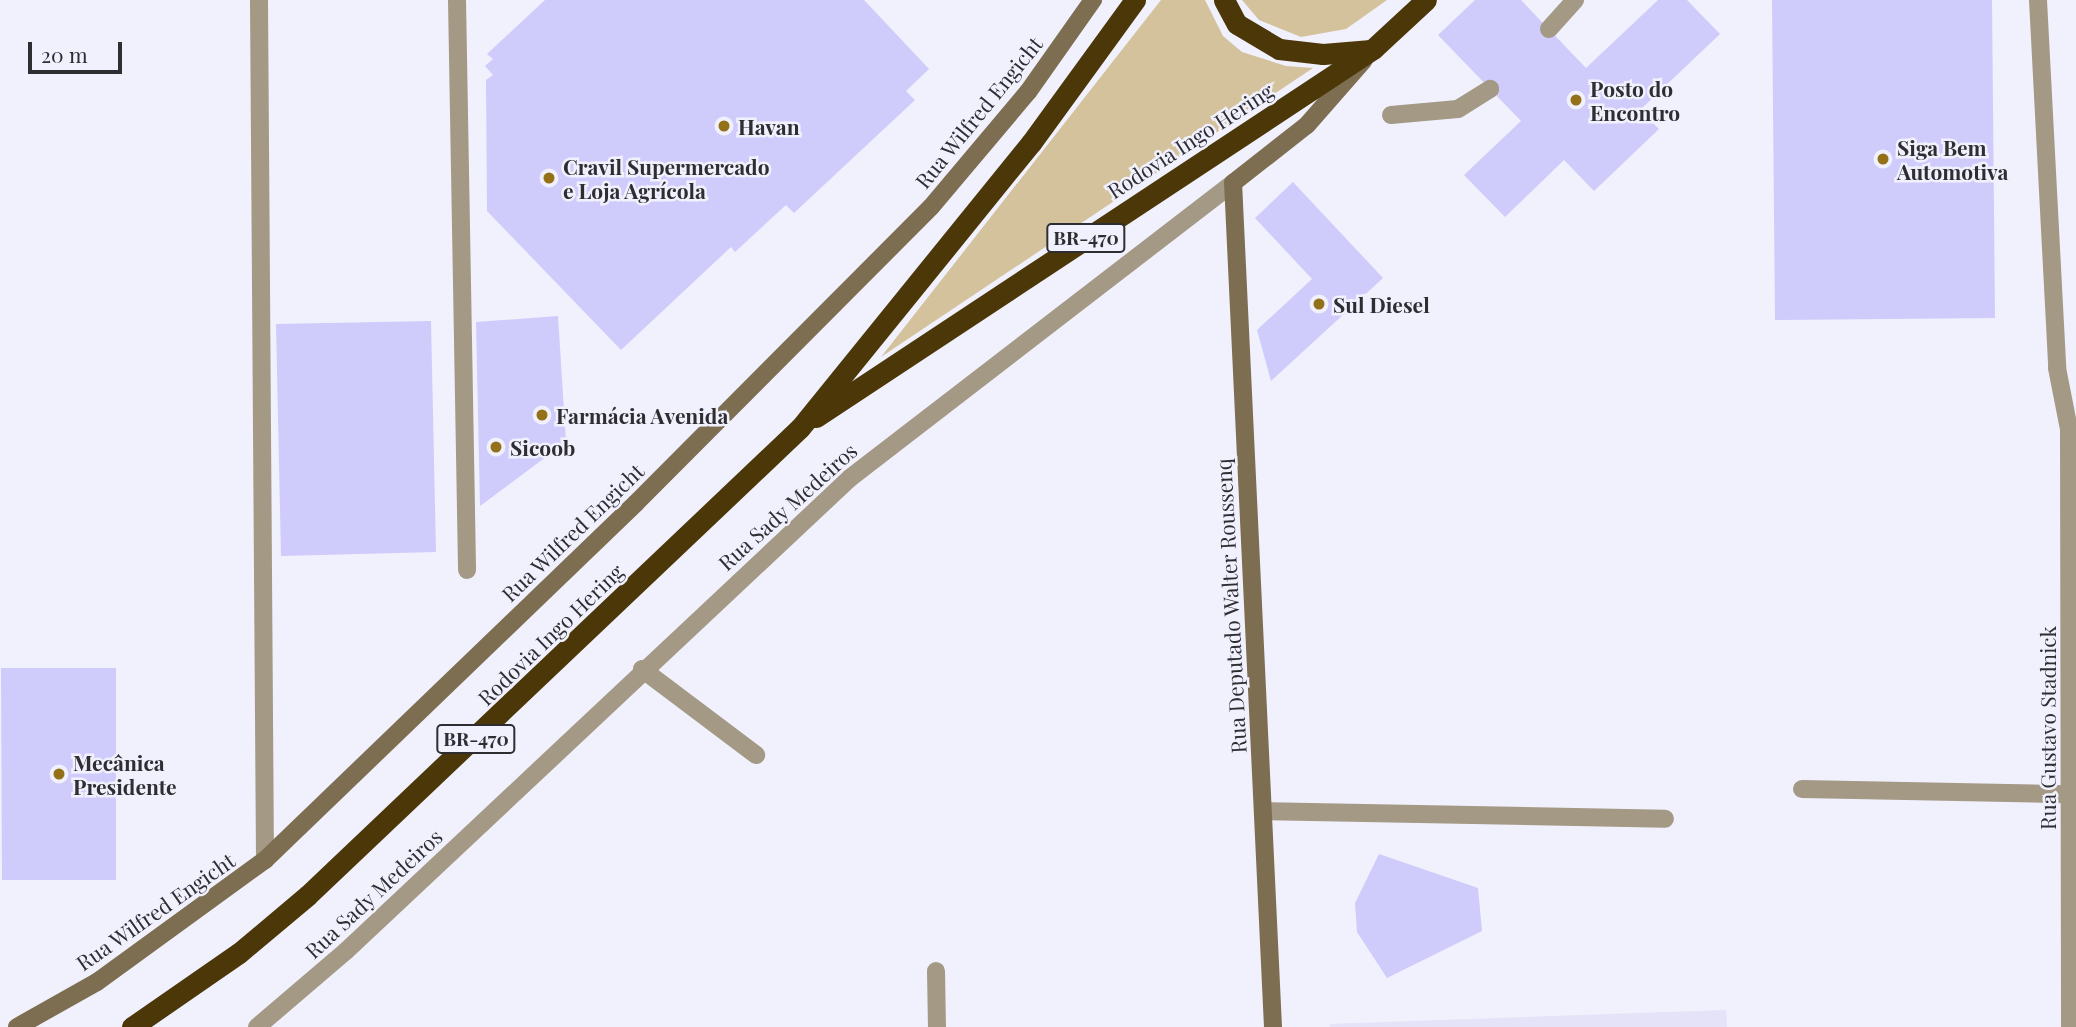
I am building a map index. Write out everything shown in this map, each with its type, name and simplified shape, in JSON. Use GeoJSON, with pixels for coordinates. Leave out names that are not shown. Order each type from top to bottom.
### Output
{"type":"FeatureCollection","features":[{"type":"Feature","properties":{"kind":"highway","name":"Rodovia Ingo Hering"},"geometry":{"type":"LineString","coordinates":[[132,1027],[239,953],[309,895],[800,428],[1031,143],[1135,0]]}},
{"type":"Feature","properties":{"kind":"highway"},"geometry":{"type":"LineString","coordinates":[[1224,0],[1237,24],[1279,49],[1323,54],[1373,49]]}},
{"type":"Feature","properties":{"kind":"highway","name":"Rodovia Ingo Hering"},"geometry":{"type":"LineString","coordinates":[[800,428],[1373,49],[1426,0]]}},
{"type":"Feature","properties":{"kind":"street"},"geometry":{"type":"LineString","coordinates":[[259,0],[265,860]]}},
{"type":"Feature","properties":{"kind":"street"},"geometry":{"type":"LineString","coordinates":[[457,0],[467,570]]}},
{"type":"Feature","properties":{"kind":"street","name":"Rua Wilfred Engicht"},"geometry":{"type":"LineString","coordinates":[[17,1027],[97,982],[265,860],[636,503],[931,207],[1028,92],[1093,0]]}},
{"type":"Feature","properties":{"kind":"street"},"geometry":{"type":"LineString","coordinates":[[1549,29],[1575,0]]}},
{"type":"Feature","properties":{"kind":"street","name":"Rua Gustavo Stadnick"},"geometry":{"type":"LineString","coordinates":[[2038,0],[2057,368],[2072,428],[2070,1027]]}},
{"type":"Feature","properties":{"kind":"street","name":"Rua Sady Medeiros"},"geometry":{"type":"LineString","coordinates":[[261,1026],[346,951],[642,669],[850,478],[1307,125],[1373,49]]}},
{"type":"Feature","properties":{"kind":"street"},"geometry":{"type":"LineString","coordinates":[[1391,115],[1458,109],[1490,89]]}},
{"type":"Feature","properties":{"kind":"street","name":"Rua Deputado Walter Roussenq"},"geometry":{"type":"LineString","coordinates":[[1233,183],[1273,1027]]}},
{"type":"Feature","properties":{"kind":"street"},"geometry":{"type":"LineString","coordinates":[[642,669],[756,755]]}},
{"type":"Feature","properties":{"kind":"street"},"geometry":{"type":"LineString","coordinates":[[1802,789],[2070,794]]}},
{"type":"Feature","properties":{"kind":"street"},"geometry":{"type":"LineString","coordinates":[[1263,811],[1665,819]]}},
{"type":"Feature","properties":{"kind":"street"},"geometry":{"type":"LineString","coordinates":[[936,971],[937,1027]]}},
{"type":"Feature","properties":{"kind":"shaded area"},"geometry":{"type":"Polygon","coordinates":[[[1161,0],[1205,0],[1223,36],[1242,52],[1286,66],[1313,68],[881,357],[1161,0]]]}},
{"type":"Feature","properties":{"kind":"shaded area"},"geometry":{"type":"Polygon","coordinates":[[[1242,0],[1387,0],[1346,29],[1301,37],[1259,20],[1242,0]]]}},
{"type":"Feature","properties":{"kind":"shaded area"},"geometry":{"type":"Polygon","coordinates":[[[1726,1010],[1727,1027],[1330,1027],[1329,1024],[1726,1010]]]}},
{"type":"Feature","properties":{"kind":"building","name":"Havan"},"geometry":{"type":"Polygon","coordinates":[[[545,0],[864,0],[929,69],[906,91],[915,100],[794,213],[786,205],[735,252],[731,247],[621,350],[487,211],[486,80],[493,75],[485,66],[493,59],[487,54],[545,0]]]}},
{"type":"Feature","properties":{"kind":"building","name":"Posto do Encontro"},"geometry":{"type":"Polygon","coordinates":[[[1475,0],[1521,0],[1586,68],[1658,0],[1687,0],[1720,34],[1640,110],[1659,129],[1594,191],[1564,160],[1505,217],[1464,175],[1521,121],[1438,35],[1475,0]]]}},
{"type":"Feature","properties":{"kind":"building","name":"Siga Bem Automotiva"},"geometry":{"type":"Polygon","coordinates":[[[1772,0],[1992,0],[1995,318],[1775,320],[1772,0]]]}},
{"type":"Feature","properties":{"kind":"building","name":"Sul Diesel"},"geometry":{"type":"Polygon","coordinates":[[[1293,182],[1383,278],[1271,381],[1257,330],[1312,279],[1255,218],[1293,182]]]}},
{"type":"Feature","properties":{"kind":"building"},"geometry":{"type":"Polygon","coordinates":[[[558,316],[566,442],[480,506],[476,322],[558,316]]]}},
{"type":"Feature","properties":{"kind":"building"},"geometry":{"type":"Polygon","coordinates":[[[431,321],[436,552],[281,556],[276,324],[431,321]]]}},
{"type":"Feature","properties":{"kind":"building","name":"Mecânica Presidente"},"geometry":{"type":"Polygon","coordinates":[[[1,668],[116,668],[116,880],[2,880],[1,668]]]}},
{"type":"Feature","properties":{"kind":"building"},"geometry":{"type":"Polygon","coordinates":[[[1379,854],[1478,888],[1482,931],[1387,978],[1357,932],[1355,903],[1379,854]]]}},
{"type":"Feature","properties":{"kind":"place","name":"Posto do Encontro"},"geometry":{"type":"Point","coordinates":[1576,100]}},
{"type":"Feature","properties":{"kind":"place","name":"Havan"},"geometry":{"type":"Point","coordinates":[724,126]}},
{"type":"Feature","properties":{"kind":"place","name":"Siga Bem Automotiva"},"geometry":{"type":"Point","coordinates":[1883,159]}},
{"type":"Feature","properties":{"kind":"place","name":"Cravil Supermercado e Loja Agrícola"},"geometry":{"type":"Point","coordinates":[549,178]}},
{"type":"Feature","properties":{"kind":"place","name":"Sul Diesel"},"geometry":{"type":"Point","coordinates":[1319,304]}},
{"type":"Feature","properties":{"kind":"place","name":"Farmácia Avenida"},"geometry":{"type":"Point","coordinates":[542,415]}},
{"type":"Feature","properties":{"kind":"place","name":"Sicoob"},"geometry":{"type":"Point","coordinates":[496,447]}},
{"type":"Feature","properties":{"kind":"place","name":"Mecânica Presidente"},"geometry":{"type":"Point","coordinates":[59,774]}}]}
